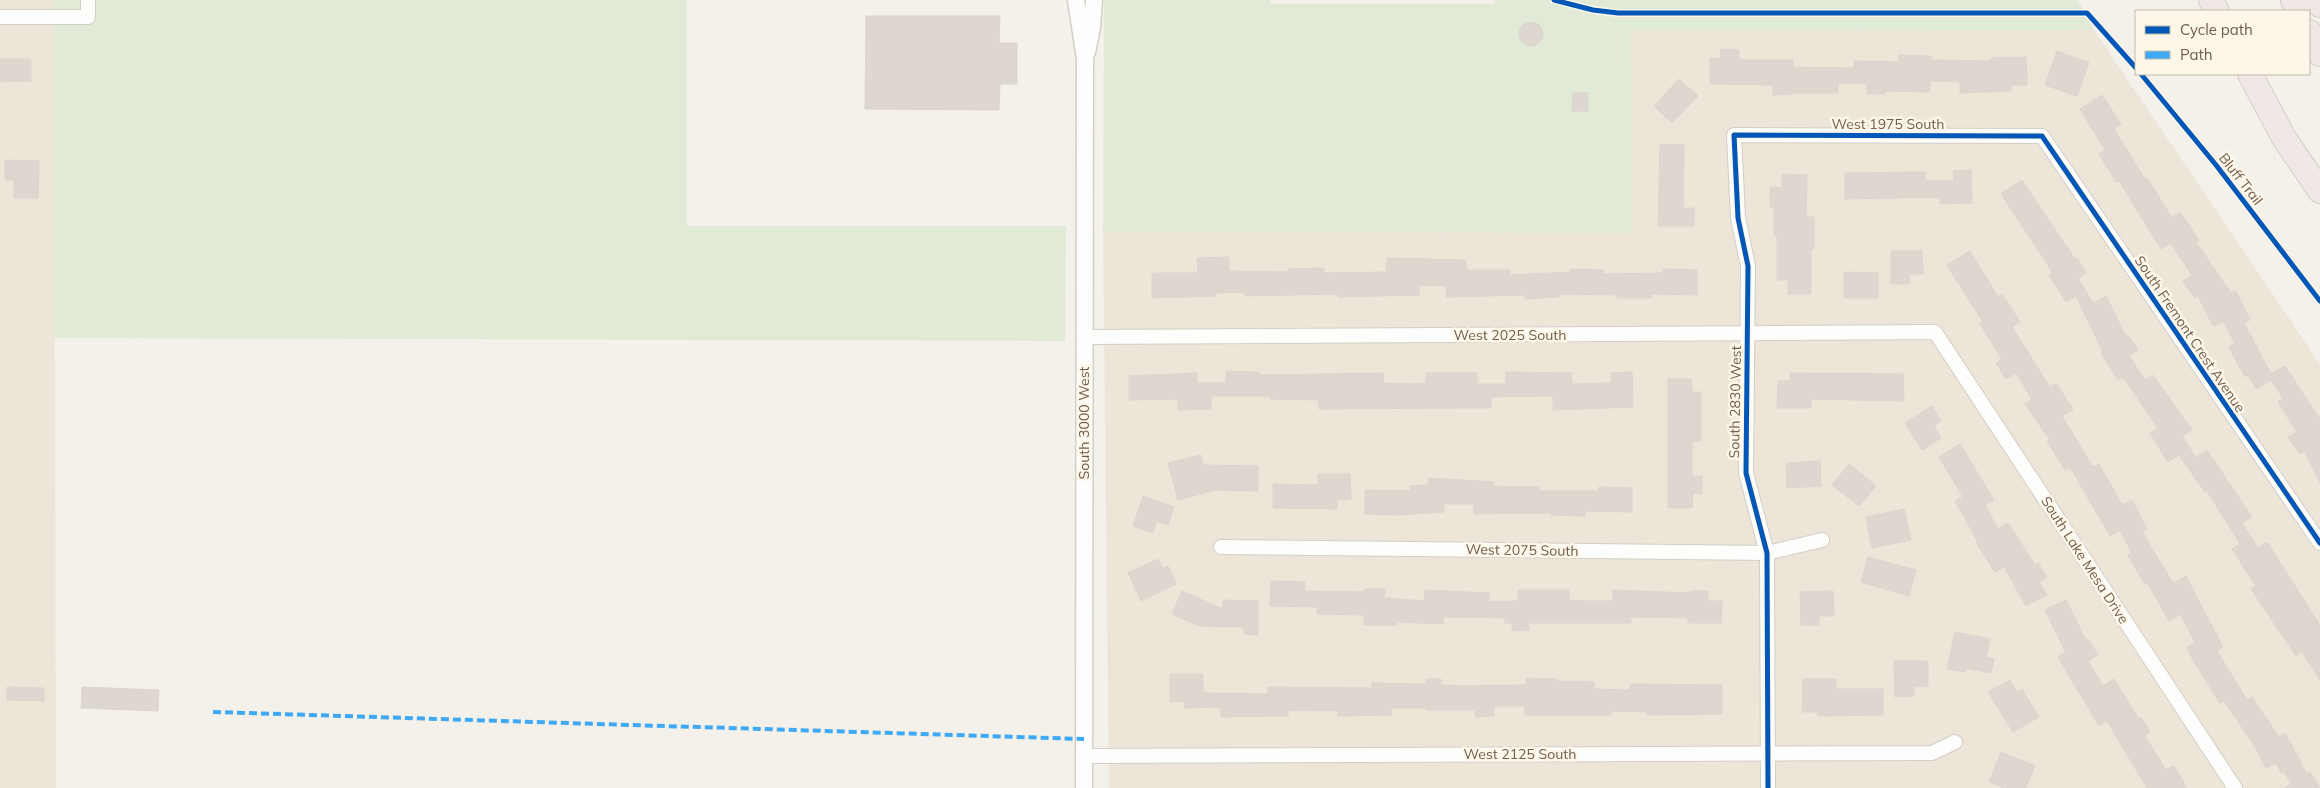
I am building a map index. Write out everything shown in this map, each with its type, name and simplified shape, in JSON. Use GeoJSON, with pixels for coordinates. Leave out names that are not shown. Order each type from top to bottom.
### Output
{"type":"FeatureCollection","features":[{"type":"Feature","properties":{"kind":"highway"},"geometry":{"type":"LineString","coordinates":[[2318,0],[2320,5]]}},
{"type":"Feature","properties":{"kind":"highway"},"geometry":{"type":"LineString","coordinates":[[2310,34],[2320,54]]}},
{"type":"Feature","properties":{"kind":"highway"},"geometry":{"type":"LineString","coordinates":[[2251,75],[2284,138],[2320,191]]}},
{"type":"Feature","properties":{"kind":"highway"},"geometry":{"type":"LineString","coordinates":[[2265,75],[2320,185]]}},
{"type":"Feature","properties":{"kind":"street"},"geometry":{"type":"LineString","coordinates":[[0,17],[88,17],[88,0]]}},
{"type":"Feature","properties":{"kind":"street","name":"South 3000 West"},"geometry":{"type":"LineString","coordinates":[[1076,0],[1085,59],[1084,788]]}},
{"type":"Feature","properties":{"kind":"street","name":"South 3000 West"},"geometry":{"type":"LineString","coordinates":[[1085,59],[1092,28],[1094,0]]}},
{"type":"Feature","properties":{"kind":"street","name":"West 1975 South"},"geometry":{"type":"LineString","coordinates":[[1734,135],[2042,136]]}},
{"type":"Feature","properties":{"kind":"street","name":"South 2830 West"},"geometry":{"type":"LineString","coordinates":[[1734,135],[1738,218],[1748,266],[1746,472],[1767,553],[1768,788]]}},
{"type":"Feature","properties":{"kind":"street","name":"South Fremont Crest Avenue"},"geometry":{"type":"LineString","coordinates":[[2042,136],[2320,543]]}},
{"type":"Feature","properties":{"kind":"street","name":"West 2025 South"},"geometry":{"type":"LineString","coordinates":[[1084,337],[1935,332]]}},
{"type":"Feature","properties":{"kind":"street","name":"South Lake Mesa Drive"},"geometry":{"type":"LineString","coordinates":[[1935,332],[2235,788]]}},
{"type":"Feature","properties":{"kind":"street","name":"West 2075 South"},"geometry":{"type":"LineString","coordinates":[[1220,547],[1767,553],[1822,540]]}},
{"type":"Feature","properties":{"kind":"street","name":"West 2125 South"},"geometry":{"type":"LineString","coordinates":[[1084,756],[1932,753],[1955,742]]}},
{"type":"Feature","properties":{"kind":"shaded area"},"geometry":{"type":"Polygon","coordinates":[[[0,0],[54,0],[56,788],[0,788],[0,0]]]}},
{"type":"Feature","properties":{"kind":"shaded area"},"geometry":{"type":"Polygon","coordinates":[[[2094,30],[2320,364],[2320,788],[1109,788],[1103,232],[1631,233],[1631,31],[2094,30]]]}},
{"type":"Feature","properties":{"kind":"green space"},"geometry":{"type":"Polygon","coordinates":[[[54,0],[687,0],[687,226],[1066,226],[1065,341],[54,338],[54,0]]]}},
{"type":"Feature","properties":{"kind":"green space"},"geometry":{"type":"Polygon","coordinates":[[[1104,0],[1270,0],[1271,4],[1495,4],[1495,0],[2078,0],[2094,30],[1631,31],[1632,233],[1103,232],[1104,0]]]}},
{"type":"Feature","properties":{"kind":"building"},"geometry":{"type":"Polygon","coordinates":[[[866,16],[1000,16],[999,43],[1017,43],[1017,84],[1000,84],[999,110],[865,109],[866,16]]]}},
{"type":"Feature","properties":{"kind":"building"},"geometry":{"type":"Polygon","coordinates":[[[1531,22],[1536,23],[1542,29],[1542,39],[1536,45],[1531,46],[1526,45],[1520,39],[1519,34],[1520,29],[1526,23],[1531,22]]]}},
{"type":"Feature","properties":{"kind":"building"},"geometry":{"type":"Polygon","coordinates":[[[1721,49],[1739,50],[1739,59],[1745,60],[1793,60],[1793,67],[1854,68],[1854,61],[1899,62],[1899,55],[1931,56],[1931,60],[1991,61],[1991,58],[2026,57],[2027,85],[2011,85],[2011,91],[1960,93],[1960,82],[1930,81],[1930,92],[1885,91],[1885,94],[1867,94],[1867,83],[1838,83],[1838,93],[1773,95],[1773,85],[1710,84],[1710,58],[1720,59],[1721,49]]]}},
{"type":"Feature","properties":{"kind":"building"},"geometry":{"type":"Polygon","coordinates":[[[2057,51],[2089,63],[2077,96],[2045,85],[2057,51]]]}},
{"type":"Feature","properties":{"kind":"building"},"geometry":{"type":"Polygon","coordinates":[[[0,59],[31,59],[31,81],[0,82],[0,59]]]}},
{"type":"Feature","properties":{"kind":"building"},"geometry":{"type":"Polygon","coordinates":[[[1679,79],[1698,96],[1672,123],[1654,106],[1679,79]]]}},
{"type":"Feature","properties":{"kind":"building"},"geometry":{"type":"Polygon","coordinates":[[[1573,93],[1588,93],[1588,111],[1572,111],[1573,93]]]}},
{"type":"Feature","properties":{"kind":"building"},"geometry":{"type":"Polygon","coordinates":[[[2102,95],[2121,124],[2114,129],[2145,179],[2147,178],[2172,218],[2180,212],[2199,240],[2196,242],[2231,293],[2236,291],[2250,320],[2244,323],[2271,374],[2285,366],[2320,419],[2320,483],[2304,451],[2300,454],[2288,437],[2297,432],[2278,402],[2283,398],[2271,380],[2256,389],[2248,375],[2245,377],[2229,347],[2235,344],[2224,321],[2213,326],[2198,296],[2195,298],[2183,281],[2192,275],[2170,243],[2161,249],[2119,181],[2117,183],[2099,154],[2105,150],[2080,109],[2102,95]]]}},
{"type":"Feature","properties":{"kind":"building"},"geometry":{"type":"Polygon","coordinates":[[[1684,144],[1683,208],[1694,208],[1694,226],[1658,226],[1660,145],[1684,144]]]}},
{"type":"Feature","properties":{"kind":"building"},"geometry":{"type":"Polygon","coordinates":[[[5,160],[39,161],[38,198],[14,198],[14,180],[5,180],[5,160]]]}},
{"type":"Feature","properties":{"kind":"building"},"geometry":{"type":"Polygon","coordinates":[[[1971,170],[1972,203],[1940,204],[1940,197],[1845,199],[1845,173],[1925,172],[1925,181],[1954,181],[1953,171],[1971,170]]]}},
{"type":"Feature","properties":{"kind":"building"},"geometry":{"type":"Polygon","coordinates":[[[1782,174],[1807,175],[1806,217],[1814,217],[1814,249],[1811,249],[1811,294],[1788,294],[1788,280],[1777,280],[1777,236],[1774,236],[1774,207],[1770,207],[1770,187],[1782,188],[1782,174]]]}},
{"type":"Feature","properties":{"kind":"building"},"geometry":{"type":"Polygon","coordinates":[[[2022,180],[2086,273],[2078,279],[2093,303],[2106,296],[2126,337],[2128,335],[2138,350],[2129,356],[2145,380],[2153,375],[2192,430],[2182,436],[2196,458],[2207,450],[2252,517],[2242,523],[2258,548],[2267,542],[2320,625],[2320,680],[2302,652],[2296,656],[2251,589],[2256,586],[2232,549],[2240,544],[2207,491],[2205,492],[2179,455],[2168,462],[2150,433],[2158,428],[2123,377],[2118,380],[2101,353],[2103,352],[2076,296],[2066,302],[2049,275],[2053,273],[2001,194],[2022,180]]]}},
{"type":"Feature","properties":{"kind":"building"},"geometry":{"type":"Polygon","coordinates":[[[1891,251],[1922,251],[1923,274],[1909,274],[1909,284],[1891,284],[1891,251]]]}},
{"type":"Feature","properties":{"kind":"building"},"geometry":{"type":"Polygon","coordinates":[[[1970,251],[1998,297],[2002,294],[2020,322],[2012,327],[2050,387],[2056,383],[2073,409],[2062,416],[2093,467],[2099,464],[2122,505],[2132,500],[2147,529],[2142,532],[2173,583],[2186,576],[2223,647],[2217,651],[2247,700],[2252,697],[2279,737],[2285,733],[2307,774],[2310,772],[2320,788],[2285,788],[2292,784],[2283,771],[2281,773],[2276,763],[2266,768],[2252,742],[2224,701],[2220,703],[2193,660],[2187,647],[2195,643],[2180,614],[2169,621],[2147,582],[2145,584],[2128,555],[2132,553],[2120,530],[2110,536],[2070,467],[2065,470],[2047,441],[2050,440],[2025,404],[2032,399],[2016,373],[2006,379],[1996,363],[2002,359],[1980,324],[1983,322],[1947,265],[1970,251]]]}},
{"type":"Feature","properties":{"kind":"building"},"geometry":{"type":"Polygon","coordinates":[[[1229,257],[1229,271],[1289,272],[1289,269],[1324,268],[1324,273],[1386,272],[1387,258],[1466,260],[1466,270],[1510,270],[1510,275],[1570,272],[1570,269],[1603,270],[1603,274],[1663,273],[1663,269],[1697,270],[1697,295],[1651,294],[1651,298],[1617,298],[1617,295],[1559,294],[1559,297],[1525,299],[1525,295],[1446,297],[1447,286],[1419,285],[1419,295],[1338,297],[1338,294],[1245,296],[1245,292],[1215,293],[1215,296],[1152,298],[1152,273],[1198,273],[1197,258],[1229,257]]]}},
{"type":"Feature","properties":{"kind":"building"},"geometry":{"type":"Polygon","coordinates":[[[1844,272],[1878,273],[1878,298],[1844,298],[1844,272]]]}},
{"type":"Feature","properties":{"kind":"building"},"geometry":{"type":"Polygon","coordinates":[[[1226,371],[1259,372],[1259,375],[1384,373],[1383,383],[1413,384],[1426,383],[1426,373],[1477,373],[1477,384],[1506,384],[1506,372],[1572,373],[1572,384],[1611,383],[1611,373],[1632,372],[1633,407],[1553,410],[1553,396],[1491,397],[1491,408],[1319,409],[1319,400],[1270,399],[1270,396],[1211,396],[1211,409],[1178,410],[1178,399],[1129,400],[1129,376],[1197,373],[1197,383],[1226,383],[1226,371]]]}},
{"type":"Feature","properties":{"kind":"building"},"geometry":{"type":"Polygon","coordinates":[[[1790,373],[1903,374],[1904,401],[1811,399],[1811,408],[1777,408],[1778,381],[1790,381],[1790,373]]]}},
{"type":"Feature","properties":{"kind":"building"},"geometry":{"type":"Polygon","coordinates":[[[1668,379],[1691,379],[1692,392],[1701,392],[1701,441],[1692,442],[1692,476],[1702,476],[1702,494],[1693,493],[1692,508],[1668,508],[1668,379]]]}},
{"type":"Feature","properties":{"kind":"building"},"geometry":{"type":"Polygon","coordinates":[[[1932,406],[1941,421],[1934,426],[1941,438],[1922,450],[1905,423],[1932,406]]]}},
{"type":"Feature","properties":{"kind":"building"},"geometry":{"type":"Polygon","coordinates":[[[1960,444],[1994,500],[1985,505],[1998,529],[2008,523],[2035,565],[2038,563],[2047,577],[2039,582],[2047,595],[2026,606],[2004,567],[1995,572],[1976,543],[1978,542],[1955,501],[1963,497],[1939,457],[1960,444]]]}},
{"type":"Feature","properties":{"kind":"building"},"geometry":{"type":"Polygon","coordinates":[[[1201,455],[1203,465],[1258,466],[1258,491],[1215,490],[1178,500],[1168,463],[1201,455]]]}},
{"type":"Feature","properties":{"kind":"building"},"geometry":{"type":"Polygon","coordinates":[[[1820,461],[1821,486],[1787,488],[1786,463],[1820,461]]]}},
{"type":"Feature","properties":{"kind":"building"},"geometry":{"type":"Polygon","coordinates":[[[1849,464],[1876,486],[1859,506],[1832,485],[1849,464]]]}},
{"type":"Feature","properties":{"kind":"building"},"geometry":{"type":"Polygon","coordinates":[[[1318,474],[1350,474],[1351,499],[1337,500],[1337,509],[1273,508],[1273,484],[1318,485],[1318,474]]]}},
{"type":"Feature","properties":{"kind":"building"},"geometry":{"type":"Polygon","coordinates":[[[1429,478],[1493,482],[1493,486],[1539,487],[1539,491],[1598,491],[1599,487],[1632,488],[1632,512],[1585,511],[1585,516],[1551,515],[1551,513],[1474,514],[1474,504],[1444,504],[1444,512],[1399,515],[1365,514],[1365,490],[1411,491],[1410,486],[1429,485],[1429,478]]]}},
{"type":"Feature","properties":{"kind":"building"},"geometry":{"type":"Polygon","coordinates":[[[1143,496],[1174,507],[1168,525],[1157,521],[1153,533],[1133,526],[1143,496]]]}},
{"type":"Feature","properties":{"kind":"building"},"geometry":{"type":"Polygon","coordinates":[[[1904,509],[1911,540],[1872,548],[1866,517],[1904,509]]]}},
{"type":"Feature","properties":{"kind":"building"},"geometry":{"type":"Polygon","coordinates":[[[1868,557],[1916,570],[1909,596],[1861,582],[1868,557]]]}},
{"type":"Feature","properties":{"kind":"building"},"geometry":{"type":"Polygon","coordinates":[[[1158,559],[1163,568],[1168,566],[1176,584],[1141,601],[1128,573],[1158,559]]]}},
{"type":"Feature","properties":{"kind":"building"},"geometry":{"type":"Polygon","coordinates":[[[1271,581],[1305,582],[1304,591],[1365,592],[1365,589],[1385,589],[1384,598],[1424,601],[1425,590],[1489,593],[1489,602],[1518,601],[1518,590],[1569,590],[1569,600],[1582,601],[1613,601],[1613,590],[1690,593],[1690,591],[1708,591],[1708,601],[1722,601],[1721,623],[1688,623],[1688,618],[1631,617],[1631,623],[1528,623],[1529,630],[1512,631],[1512,623],[1505,623],[1505,618],[1444,617],[1443,624],[1397,622],[1397,625],[1364,625],[1364,615],[1317,614],[1317,607],[1270,606],[1271,581]]]}},
{"type":"Feature","properties":{"kind":"building"},"geometry":{"type":"Polygon","coordinates":[[[1182,591],[1223,609],[1223,600],[1258,601],[1258,635],[1244,634],[1244,627],[1200,626],[1172,614],[1182,591]]]}},
{"type":"Feature","properties":{"kind":"building"},"geometry":{"type":"Polygon","coordinates":[[[1833,591],[1834,616],[1819,616],[1819,625],[1801,625],[1800,592],[1833,591]]]}},
{"type":"Feature","properties":{"kind":"building"},"geometry":{"type":"Polygon","coordinates":[[[2066,600],[2086,640],[2088,639],[2098,655],[2088,661],[2103,686],[2114,679],[2138,718],[2141,717],[2150,732],[2145,736],[2166,770],[2174,766],[2187,788],[2147,788],[2107,721],[2099,726],[2058,657],[2066,652],[2045,610],[2066,600]]]}},
{"type":"Feature","properties":{"kind":"building"},"geometry":{"type":"Polygon","coordinates":[[[1955,632],[1990,639],[1986,657],[1994,659],[1991,673],[1966,668],[1965,672],[1947,669],[1955,632]]]}},
{"type":"Feature","properties":{"kind":"building"},"geometry":{"type":"Polygon","coordinates":[[[1894,661],[1928,661],[1928,686],[1914,687],[1914,696],[1895,697],[1894,661]]]}},
{"type":"Feature","properties":{"kind":"building"},"geometry":{"type":"Polygon","coordinates":[[[1170,674],[1203,674],[1203,693],[1268,694],[1268,687],[1372,688],[1372,683],[1426,684],[1426,679],[1441,679],[1441,685],[1459,686],[1526,685],[1526,678],[1557,679],[1556,681],[1594,682],[1594,689],[1630,690],[1630,684],[1722,685],[1722,714],[1647,715],[1647,712],[1611,711],[1611,715],[1525,715],[1525,706],[1494,706],[1494,716],[1475,717],[1475,710],[1391,708],[1391,715],[1338,716],[1338,711],[1303,710],[1288,711],[1288,716],[1221,717],[1221,707],[1185,708],[1184,701],[1170,702],[1170,674]]]}},
{"type":"Feature","properties":{"kind":"building"},"geometry":{"type":"Polygon","coordinates":[[[1803,679],[1836,679],[1836,689],[1883,689],[1883,715],[1818,716],[1818,712],[1802,712],[1803,679]]]}},
{"type":"Feature","properties":{"kind":"building"},"geometry":{"type":"Polygon","coordinates":[[[2010,680],[2017,692],[2022,689],[2039,717],[2013,732],[1988,692],[2010,680]]]}},
{"type":"Feature","properties":{"kind":"building"},"geometry":{"type":"Polygon","coordinates":[[[7,687],[44,688],[44,701],[7,700],[7,687]]]}},
{"type":"Feature","properties":{"kind":"building"},"geometry":{"type":"Polygon","coordinates":[[[82,687],[159,690],[158,711],[81,708],[82,687]]]}},
{"type":"Feature","properties":{"kind":"building"},"geometry":{"type":"Polygon","coordinates":[[[2001,752],[2035,766],[2026,788],[2004,788],[1989,782],[2001,752]]]}},
{"type":"Feature","properties":{"kind":"marked path"},"geometry":{"type":"LineString","coordinates":[[213,712],[1084,739]]}},
{"type":"Feature","properties":{"kind":"cycle path"},"geometry":{"type":"LineString","coordinates":[[1554,0],[1593,10],[1618,13],[2087,13],[2135,67]]}},
{"type":"Feature","properties":{"kind":"cycle path","name":"Bluff Trail"},"geometry":{"type":"LineString","coordinates":[[2142,75],[2216,165],[2320,301]]}},
{"type":"Feature","properties":{"kind":"cycle path"},"geometry":{"type":"LineString","coordinates":[[1768,788],[1767,553],[1746,473],[1748,266],[1738,218],[1734,135],[2042,136],[2320,543]]}}]}
